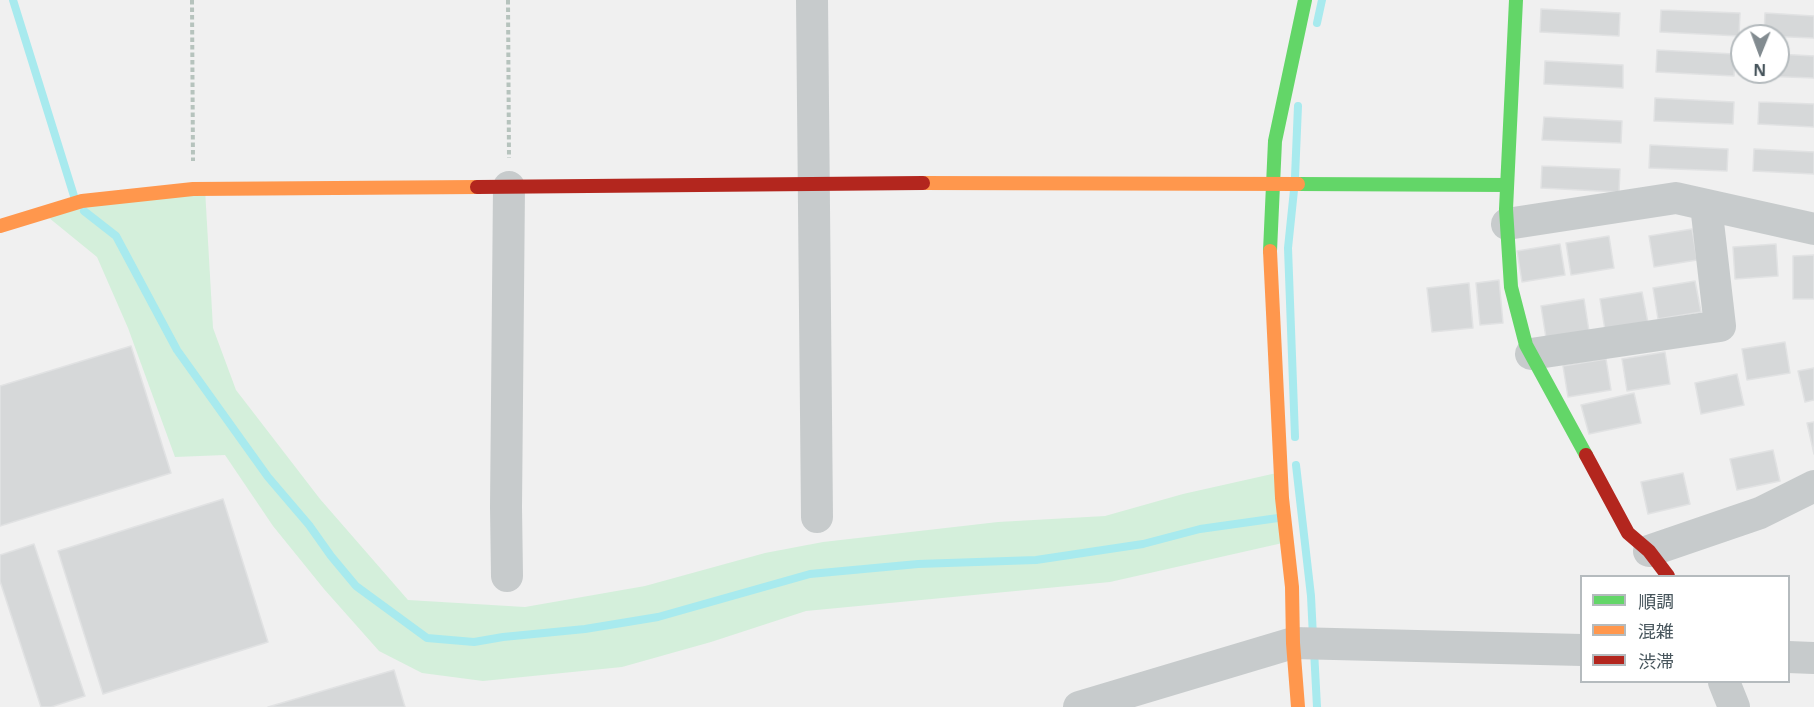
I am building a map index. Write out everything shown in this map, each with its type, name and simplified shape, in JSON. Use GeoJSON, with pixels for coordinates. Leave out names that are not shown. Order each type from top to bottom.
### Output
{"type":"FeatureCollection","features":[{"type":"Feature","properties":{"kind":"street"},"geometry":{"type":"LineString","coordinates":[[812,0],[817,517]]}},
{"type":"Feature","properties":{"kind":"street"},"geometry":{"type":"LineString","coordinates":[[1298,707],[1292,587],[1282,498],[1271,318],[1269,238],[1275,141],[1305,0]]}},
{"type":"Feature","properties":{"kind":"street"},"geometry":{"type":"LineString","coordinates":[[1516,0],[1507,224],[1511,287],[1526,345],[1628,533],[1648,550],[1667,575]]}},
{"type":"Feature","properties":{"kind":"street"},"geometry":{"type":"LineString","coordinates":[[0,226],[82,201],[193,189],[509,188],[813,183],[1507,185]]}},
{"type":"Feature","properties":{"kind":"street"},"geometry":{"type":"LineString","coordinates":[[507,576],[509,188]]}},
{"type":"Feature","properties":{"kind":"street"},"geometry":{"type":"LineString","coordinates":[[1507,224],[1676,198],[1814,229]]}},
{"type":"Feature","properties":{"kind":"street"},"geometry":{"type":"LineString","coordinates":[[1531,354],[1720,326],[1706,205]]}},
{"type":"Feature","properties":{"kind":"street"},"geometry":{"type":"LineString","coordinates":[[1648,550],[1760,513],[1814,486]]}},
{"type":"Feature","properties":{"kind":"street"},"geometry":{"type":"LineString","coordinates":[[1079,707],[1293,643],[1580,650]]}},
{"type":"Feature","properties":{"kind":"street"},"geometry":{"type":"LineString","coordinates":[[1790,657],[1814,658]]}},
{"type":"Feature","properties":{"kind":"street"},"geometry":{"type":"LineString","coordinates":[[1725,683],[1734,707]]}},
{"type":"Feature","properties":{"kind":"path"},"geometry":{"type":"LineString","coordinates":[[192,0],[193,189]]}},
{"type":"Feature","properties":{"kind":"path"},"geometry":{"type":"LineString","coordinates":[[508,0],[509,188]]}},
{"type":"Feature","properties":{"kind":"green space"},"geometry":{"type":"Polygon","coordinates":[[[205,189],[213,328],[236,390],[320,499],[408,600],[525,607],[645,586],[765,553],[823,542],[998,522],[1105,516],[1183,494],[1281,472],[1287,542],[1110,582],[806,611],[711,642],[622,667],[483,681],[422,673],[379,651],[324,589],[273,526],[225,455],[175,457],[128,328],[97,257],[43,213],[205,189]]]}},
{"type":"Feature","properties":{"kind":"building"},"geometry":{"type":"Polygon","coordinates":[[[1541,9],[1620,13],[1619,36],[1540,32],[1541,9]]]}},
{"type":"Feature","properties":{"kind":"building"},"geometry":{"type":"Polygon","coordinates":[[[1661,10],[1740,13],[1740,24],[1730,24],[1730,36],[1660,32],[1661,10]]]}},
{"type":"Feature","properties":{"kind":"building"},"geometry":{"type":"Polygon","coordinates":[[[1765,13],[1814,16],[1814,38],[1790,37],[1790,24],[1765,24],[1765,13]]]}},
{"type":"Feature","properties":{"kind":"building"},"geometry":{"type":"Polygon","coordinates":[[[1657,50],[1730,54],[1730,76],[1656,72],[1657,50]]]}},
{"type":"Feature","properties":{"kind":"building"},"geometry":{"type":"Polygon","coordinates":[[[1790,55],[1814,56],[1814,78],[1790,77],[1790,55]]]}},
{"type":"Feature","properties":{"kind":"building"},"geometry":{"type":"Polygon","coordinates":[[[1545,61],[1623,65],[1623,88],[1544,84],[1545,61]]]}},
{"type":"Feature","properties":{"kind":"building"},"geometry":{"type":"Polygon","coordinates":[[[1655,98],[1734,102],[1733,124],[1654,121],[1655,98]]]}},
{"type":"Feature","properties":{"kind":"building"},"geometry":{"type":"Polygon","coordinates":[[[1759,102],[1814,104],[1814,127],[1758,124],[1759,102]]]}},
{"type":"Feature","properties":{"kind":"building"},"geometry":{"type":"Polygon","coordinates":[[[1544,117],[1622,121],[1621,143],[1542,140],[1544,117]]]}},
{"type":"Feature","properties":{"kind":"building"},"geometry":{"type":"Polygon","coordinates":[[[1650,145],[1728,149],[1727,171],[1649,168],[1650,145]]]}},
{"type":"Feature","properties":{"kind":"building"},"geometry":{"type":"Polygon","coordinates":[[[1754,149],[1814,152],[1814,174],[1753,171],[1754,149]]]}},
{"type":"Feature","properties":{"kind":"building"},"geometry":{"type":"Polygon","coordinates":[[[1542,166],[1620,169],[1619,192],[1541,188],[1542,166]]]}},
{"type":"Feature","properties":{"kind":"building"},"geometry":{"type":"Polygon","coordinates":[[[1692,229],[1697,260],[1654,267],[1649,236],[1692,229]]]}},
{"type":"Feature","properties":{"kind":"building"},"geometry":{"type":"Polygon","coordinates":[[[1609,236],[1614,268],[1571,275],[1566,243],[1609,236]]]}},
{"type":"Feature","properties":{"kind":"building"},"geometry":{"type":"Polygon","coordinates":[[[1560,244],[1565,275],[1522,282],[1517,251],[1560,244]]]}},
{"type":"Feature","properties":{"kind":"building"},"geometry":{"type":"Polygon","coordinates":[[[1776,244],[1778,276],[1735,279],[1733,247],[1776,244]]]}},
{"type":"Feature","properties":{"kind":"building"},"geometry":{"type":"Polygon","coordinates":[[[1814,255],[1814,299],[1793,299],[1793,256],[1814,255]]]}},
{"type":"Feature","properties":{"kind":"building"},"geometry":{"type":"Polygon","coordinates":[[[1499,280],[1503,323],[1480,325],[1476,283],[1499,280]]]}},
{"type":"Feature","properties":{"kind":"building"},"geometry":{"type":"Polygon","coordinates":[[[1695,281],[1701,312],[1658,319],[1653,288],[1695,281]]]}},
{"type":"Feature","properties":{"kind":"building"},"geometry":{"type":"Polygon","coordinates":[[[1469,283],[1473,328],[1432,332],[1427,288],[1469,283]]]}},
{"type":"Feature","properties":{"kind":"building"},"geometry":{"type":"Polygon","coordinates":[[[1642,292],[1648,323],[1605,330],[1600,299],[1642,292]]]}},
{"type":"Feature","properties":{"kind":"building"},"geometry":{"type":"Polygon","coordinates":[[[1584,299],[1589,331],[1546,338],[1541,306],[1584,299]]]}},
{"type":"Feature","properties":{"kind":"building"},"geometry":{"type":"Polygon","coordinates":[[[1785,342],[1790,373],[1747,380],[1742,349],[1785,342]]]}},
{"type":"Feature","properties":{"kind":"building"},"geometry":{"type":"Polygon","coordinates":[[[131,346],[171,473],[0,526],[0,386],[131,346]]]}},
{"type":"Feature","properties":{"kind":"building"},"geometry":{"type":"Polygon","coordinates":[[[1665,352],[1670,384],[1627,391],[1622,359],[1665,352]]]}},
{"type":"Feature","properties":{"kind":"building"},"geometry":{"type":"Polygon","coordinates":[[[1606,359],[1611,390],[1568,397],[1563,366],[1606,359]]]}},
{"type":"Feature","properties":{"kind":"building"},"geometry":{"type":"Polygon","coordinates":[[[1814,368],[1814,400],[1805,402],[1798,371],[1814,368]]]}},
{"type":"Feature","properties":{"kind":"building"},"geometry":{"type":"Polygon","coordinates":[[[1737,374],[1744,405],[1701,414],[1695,383],[1737,374]]]}},
{"type":"Feature","properties":{"kind":"building"},"geometry":{"type":"Polygon","coordinates":[[[1634,393],[1641,423],[1589,434],[1581,405],[1634,393]]]}},
{"type":"Feature","properties":{"kind":"building"},"geometry":{"type":"Polygon","coordinates":[[[1814,422],[1814,454],[1807,423],[1814,422]]]}},
{"type":"Feature","properties":{"kind":"building"},"geometry":{"type":"Polygon","coordinates":[[[1773,450],[1780,481],[1737,490],[1730,459],[1773,450]]]}},
{"type":"Feature","properties":{"kind":"building"},"geometry":{"type":"Polygon","coordinates":[[[1683,473],[1690,504],[1648,514],[1641,482],[1683,473]]]}},
{"type":"Feature","properties":{"kind":"building"},"geometry":{"type":"Polygon","coordinates":[[[223,499],[268,642],[103,694],[58,551],[223,499]]]}},
{"type":"Feature","properties":{"kind":"building"},"geometry":{"type":"Polygon","coordinates":[[[34,544],[85,696],[51,707],[41,707],[0,581],[0,555],[34,544]]]}},
{"type":"Feature","properties":{"kind":"building"},"geometry":{"type":"Polygon","coordinates":[[[394,670],[405,707],[268,707],[394,670]]]}},
{"type":"Feature","properties":{"kind":"waterway"},"geometry":{"type":"LineString","coordinates":[[13,0],[74,196]]}},
{"type":"Feature","properties":{"kind":"waterway"},"geometry":{"type":"LineString","coordinates":[[1317,23],[1322,0]]}},
{"type":"Feature","properties":{"kind":"waterway"},"geometry":{"type":"LineString","coordinates":[[1295,177],[1298,106]]}},
{"type":"Feature","properties":{"kind":"waterway"},"geometry":{"type":"LineString","coordinates":[[1294,190],[1288,248],[1295,437]]}},
{"type":"Feature","properties":{"kind":"waterway"},"geometry":{"type":"LineString","coordinates":[[84,211],[116,236],[177,350],[268,477],[309,525],[331,556],[356,586],[427,638],[474,642],[585,629],[658,617],[810,574],[918,564],[1036,560],[1143,544],[1200,529],[1278,518]]}},
{"type":"Feature","properties":{"kind":"waterway"},"geometry":{"type":"LineString","coordinates":[[1296,465],[1311,596],[1313,637]]}},
{"type":"Feature","properties":{"kind":"waterway"},"geometry":{"type":"LineString","coordinates":[[1314,650],[1317,707]]}},
{"type":"Feature","properties":{"kind":"traffic: fast"},"geometry":{"type":"LineString","coordinates":[[1270,251],[1275,141],[1305,0]]}},
{"type":"Feature","properties":{"kind":"traffic: fast"},"geometry":{"type":"LineString","coordinates":[[1516,0],[1506,209],[1511,287],[1526,345],[1586,455]]}},
{"type":"Feature","properties":{"kind":"traffic: fast"},"geometry":{"type":"LineString","coordinates":[[1298,184],[1507,185]]}},
{"type":"Feature","properties":{"kind":"traffic: slow"},"geometry":{"type":"LineString","coordinates":[[923,183],[1298,184]]}},
{"type":"Feature","properties":{"kind":"traffic: slow"},"geometry":{"type":"LineString","coordinates":[[0,226],[82,201],[193,189],[477,187]]}},
{"type":"Feature","properties":{"kind":"traffic: slow"},"geometry":{"type":"LineString","coordinates":[[1270,251],[1282,498],[1292,587],[1298,707]]}},
{"type":"Feature","properties":{"kind":"traffic: jam"},"geometry":{"type":"LineString","coordinates":[[477,187],[923,183]]}},
{"type":"Feature","properties":{"kind":"traffic: jam"},"geometry":{"type":"LineString","coordinates":[[1586,455],[1628,533],[1649,551],[1667,575]]}}]}
